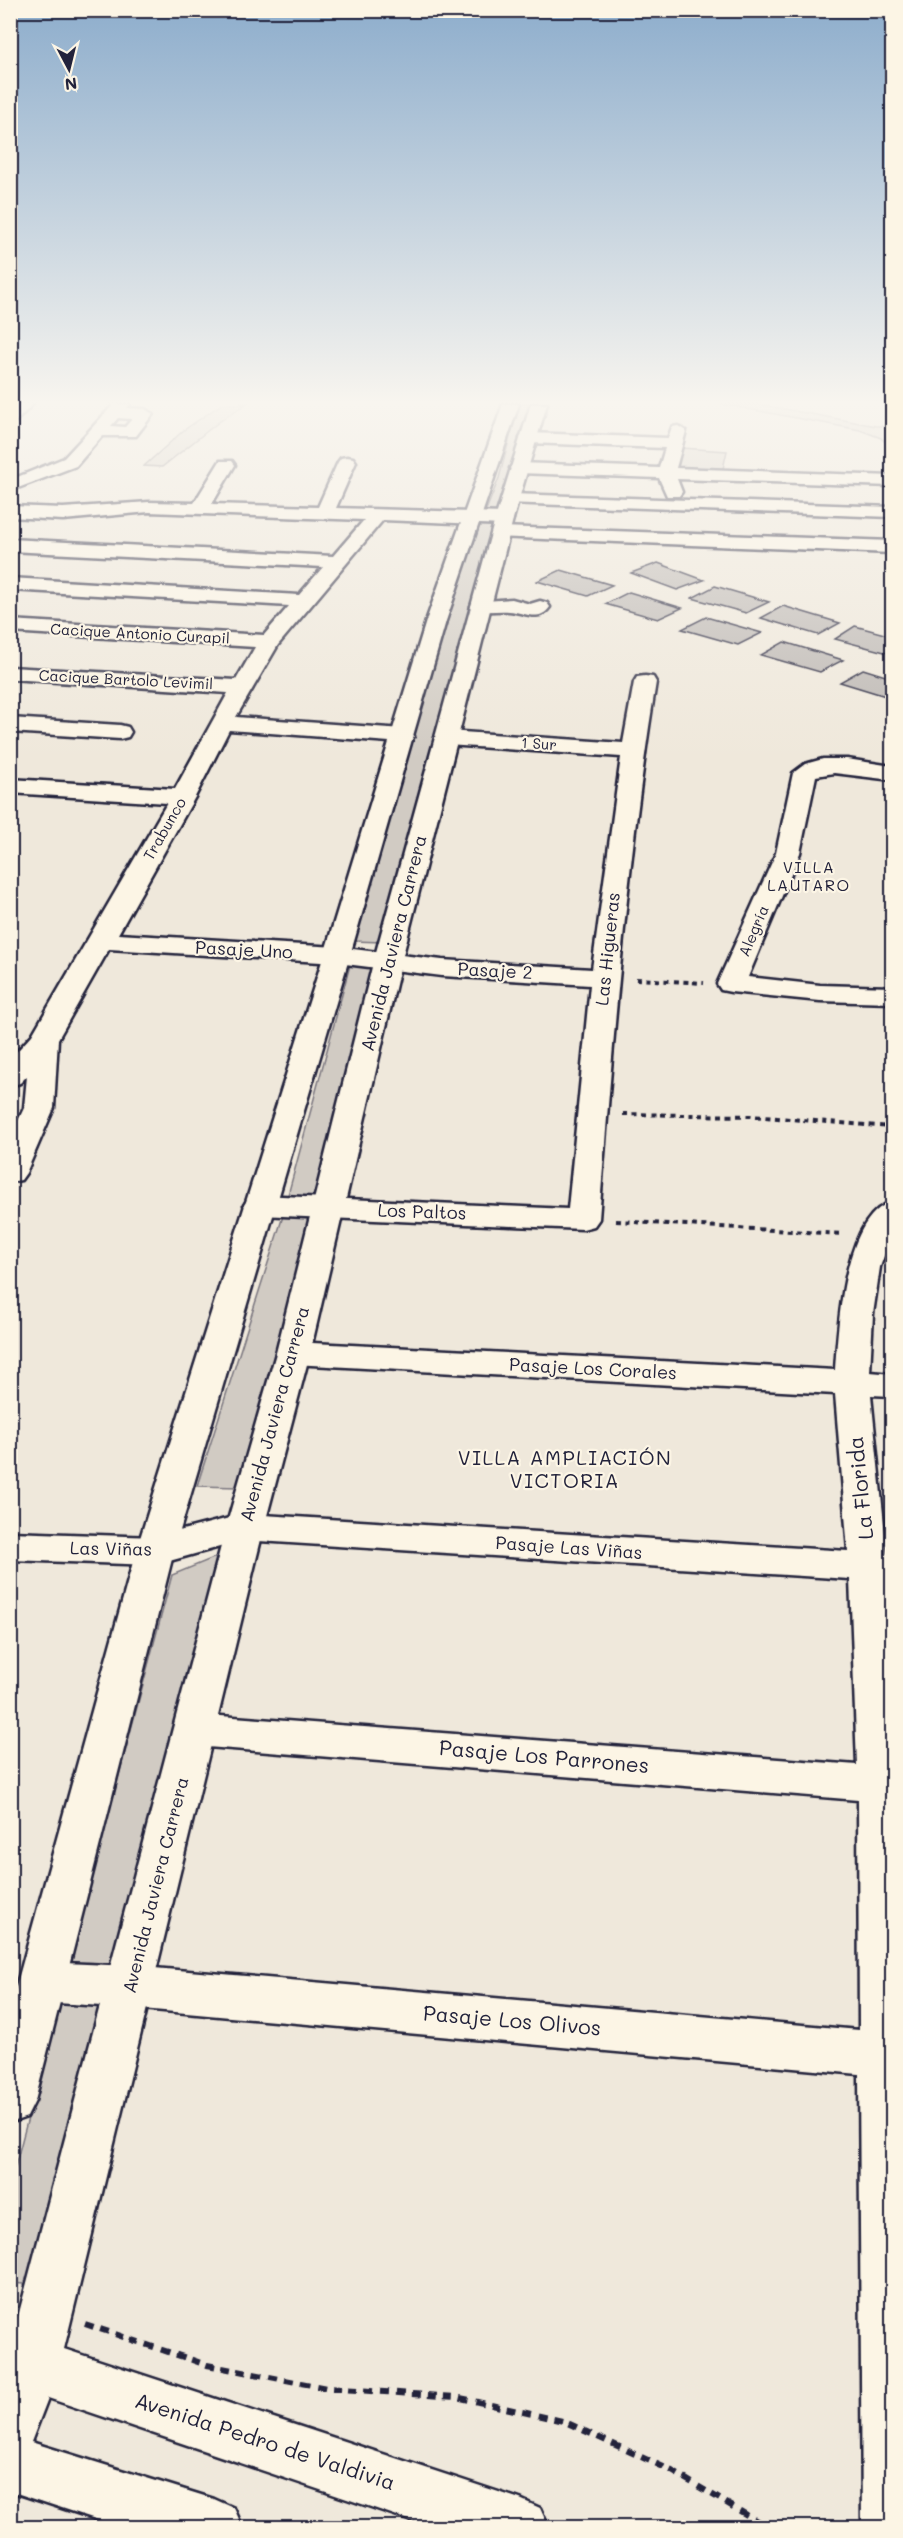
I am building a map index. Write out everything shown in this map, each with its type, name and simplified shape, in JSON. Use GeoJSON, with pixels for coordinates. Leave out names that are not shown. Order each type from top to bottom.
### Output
{"type":"FeatureCollection","features":[{"type":"Feature","properties":{"kind":"street","name":"Trabunco"},"geometry":{"type":"LineString","coordinates":[[10,1173],[39,1108],[44,1040],[183,797],[221,723],[269,642],[372,522]]}},
{"type":"Feature","properties":{"kind":"street","name":"Avenida Javiera Carrera"},"geometry":{"type":"LineString","coordinates":[[10,2101],[155,1551],[337,955],[436,621],[494,522]]}},
{"type":"Feature","properties":{"kind":"street","name":"Avenida Javiera Carrera"},"geometry":{"type":"LineString","coordinates":[[10,2425],[22,2361],[47,2312],[131,1987],[245,1527],[293,1353],[387,963],[484,598],[496,522]]}},
{"type":"Feature","properties":{"kind":"street"},"geometry":{"type":"LineString","coordinates":[[545,522],[708,541],[892,547]]}},
{"type":"Feature","properties":{"kind":"street"},"geometry":{"type":"LineString","coordinates":[[695,522],[722,559]]}},
{"type":"Feature","properties":{"kind":"street"},"geometry":{"type":"LineString","coordinates":[[10,545],[337,562]]}},
{"type":"Feature","properties":{"kind":"street"},"geometry":{"type":"LineString","coordinates":[[10,584],[306,601]]}},
{"type":"Feature","properties":{"kind":"street"},"geometry":{"type":"LineString","coordinates":[[484,598],[535,609]]}},
{"type":"Feature","properties":{"kind":"street","name":"Cacique Antonio Curapil"},"geometry":{"type":"LineString","coordinates":[[10,627],[269,642]]}},
{"type":"Feature","properties":{"kind":"street","name":"Cacique Bartolo Levimil"},"geometry":{"type":"LineString","coordinates":[[10,673],[242,687]]}},
{"type":"Feature","properties":{"kind":"street","name":"Las Higueras"},"geometry":{"type":"LineString","coordinates":[[583,1219],[604,978],[632,751],[645,682]]}},
{"type":"Feature","properties":{"kind":"street"},"geometry":{"type":"LineString","coordinates":[[221,723],[403,735]]}},
{"type":"Feature","properties":{"kind":"street"},"geometry":{"type":"LineString","coordinates":[[10,725],[120,732]]}},
{"type":"Feature","properties":{"kind":"street","name":"1 Sur"},"geometry":{"type":"LineString","coordinates":[[447,738],[632,751]]}},
{"type":"Feature","properties":{"kind":"street","name":"Alegría"},"geometry":{"type":"LineString","coordinates":[[732,984],[788,853],[805,773],[815,767],[830,766],[892,773]]}},
{"type":"Feature","properties":{"kind":"street"},"geometry":{"type":"LineString","coordinates":[[10,809],[18,787],[183,797]]}},
{"type":"Feature","properties":{"kind":"street","name":"Pasaje Uno"},"geometry":{"type":"LineString","coordinates":[[100,941],[337,955],[387,963]]}},
{"type":"Feature","properties":{"kind":"street","name":"Pasaje 2"},"geometry":{"type":"LineString","coordinates":[[387,963],[604,978]]}},
{"type":"Feature","properties":{"kind":"street"},"geometry":{"type":"LineString","coordinates":[[732,984],[820,993],[892,995]]}},
{"type":"Feature","properties":{"kind":"street"},"geometry":{"type":"LineString","coordinates":[[10,1077],[44,1040]]}},
{"type":"Feature","properties":{"kind":"street","name":"Los Paltos"},"geometry":{"type":"LineString","coordinates":[[260,1205],[583,1219]]}},
{"type":"Feature","properties":{"kind":"street","name":"La Florida"},"geometry":{"type":"LineString","coordinates":[[888,1225],[864,1267],[856,1314],[872,1384],[881,1568],[886,1784],[891,2528]]}},
{"type":"Feature","properties":{"kind":"street","name":"Pasaje Los Corales"},"geometry":{"type":"LineString","coordinates":[[293,1353],[872,1384]]}},
{"type":"Feature","properties":{"kind":"street","name":"Las Viñas"},"geometry":{"type":"LineString","coordinates":[[10,1546],[155,1551],[245,1527]]}},
{"type":"Feature","properties":{"kind":"street","name":"Pasaje Las Viñas"},"geometry":{"type":"LineString","coordinates":[[245,1527],[881,1568]]}},
{"type":"Feature","properties":{"kind":"street","name":"Pasaje Los Parrones"},"geometry":{"type":"LineString","coordinates":[[195,1730],[886,1784]]}},
{"type":"Feature","properties":{"kind":"street","name":"Pasaje Los Olivos"},"geometry":{"type":"LineString","coordinates":[[42,1982],[131,1987],[888,2054]]}},
{"type":"Feature","properties":{"kind":"street","name":"Avenida Pedro de Valdivia"},"geometry":{"type":"LineString","coordinates":[[22,2361],[520,2528]]}},
{"type":"Feature","properties":{"kind":"street"},"geometry":{"type":"LineString","coordinates":[[10,2463],[214,2528]]}},
{"type":"Feature","properties":{"kind":"path"},"geometry":{"type":"LineString","coordinates":[[604,978],[732,984]]}},
{"type":"Feature","properties":{"kind":"path"},"geometry":{"type":"LineString","coordinates":[[592,1113],[750,1116],[892,1127]]}},
{"type":"Feature","properties":{"kind":"path"},"geometry":{"type":"LineString","coordinates":[[583,1219],[838,1234],[888,1225]]}},
{"type":"Feature","properties":{"kind":"path"},"geometry":{"type":"LineString","coordinates":[[47,2312],[207,2365],[327,2388],[456,2397],[563,2421],[672,2471],[769,2528]]}},
{"type":"Feature","properties":{"kind":"shaded area"},"geometry":{"type":"Polygon","coordinates":[[[476,522],[494,523],[382,942],[353,941],[431,670],[465,565],[476,522]]]}},
{"type":"Feature","properties":{"kind":"shaded area"},"geometry":{"type":"Polygon","coordinates":[[[350,965],[376,968],[319,1198],[288,1195],[350,965]]]}},
{"type":"Feature","properties":{"kind":"shaded area"},"geometry":{"type":"Polygon","coordinates":[[[283,1216],[315,1218],[239,1487],[197,1486],[283,1216]]]}},
{"type":"Feature","properties":{"kind":"shaded area"},"geometry":{"type":"Polygon","coordinates":[[[228,1552],[38,2285],[11,2283],[11,2182],[172,1575],[228,1552]]]}},
{"type":"Feature","properties":{"kind":"building"},"geometry":{"type":"Polygon","coordinates":[[[658,563],[704,580],[677,590],[631,573],[658,563]]]}},
{"type":"Feature","properties":{"kind":"building"},"geometry":{"type":"Polygon","coordinates":[[[561,570],[612,585],[588,596],[537,581],[561,570]]]}},
{"type":"Feature","properties":{"kind":"building"},"geometry":{"type":"Polygon","coordinates":[[[715,586],[769,602],[746,613],[692,598],[715,586]]]}},
{"type":"Feature","properties":{"kind":"building"},"geometry":{"type":"Polygon","coordinates":[[[629,592],[682,608],[658,619],[605,604],[629,592]]]}},
{"type":"Feature","properties":{"kind":"building"},"geometry":{"type":"Polygon","coordinates":[[[783,606],[840,623],[818,635],[761,618],[783,606]]]}},
{"type":"Feature","properties":{"kind":"building"},"geometry":{"type":"Polygon","coordinates":[[[706,617],[762,633],[738,645],[682,629],[706,617]]]}},
{"type":"Feature","properties":{"kind":"building"},"geometry":{"type":"Polygon","coordinates":[[[855,626],[892,636],[892,654],[835,639],[855,626]]]}},
{"type":"Feature","properties":{"kind":"building"},"geometry":{"type":"Polygon","coordinates":[[[784,642],[843,660],[820,672],[761,655],[784,642]]]}},
{"type":"Feature","properties":{"kind":"building"},"geometry":{"type":"Polygon","coordinates":[[[863,669],[892,678],[892,698],[840,682],[863,669]]]}},
{"type":"Feature","properties":{"kind":"district","name":"VILLA LAUTARO"},"geometry":{"type":"Point","coordinates":[809,876]}},
{"type":"Feature","properties":{"kind":"district","name":"VILLA AMPLIACIÓN VICTORIA"},"geometry":{"type":"Point","coordinates":[565,1470]}}]}
